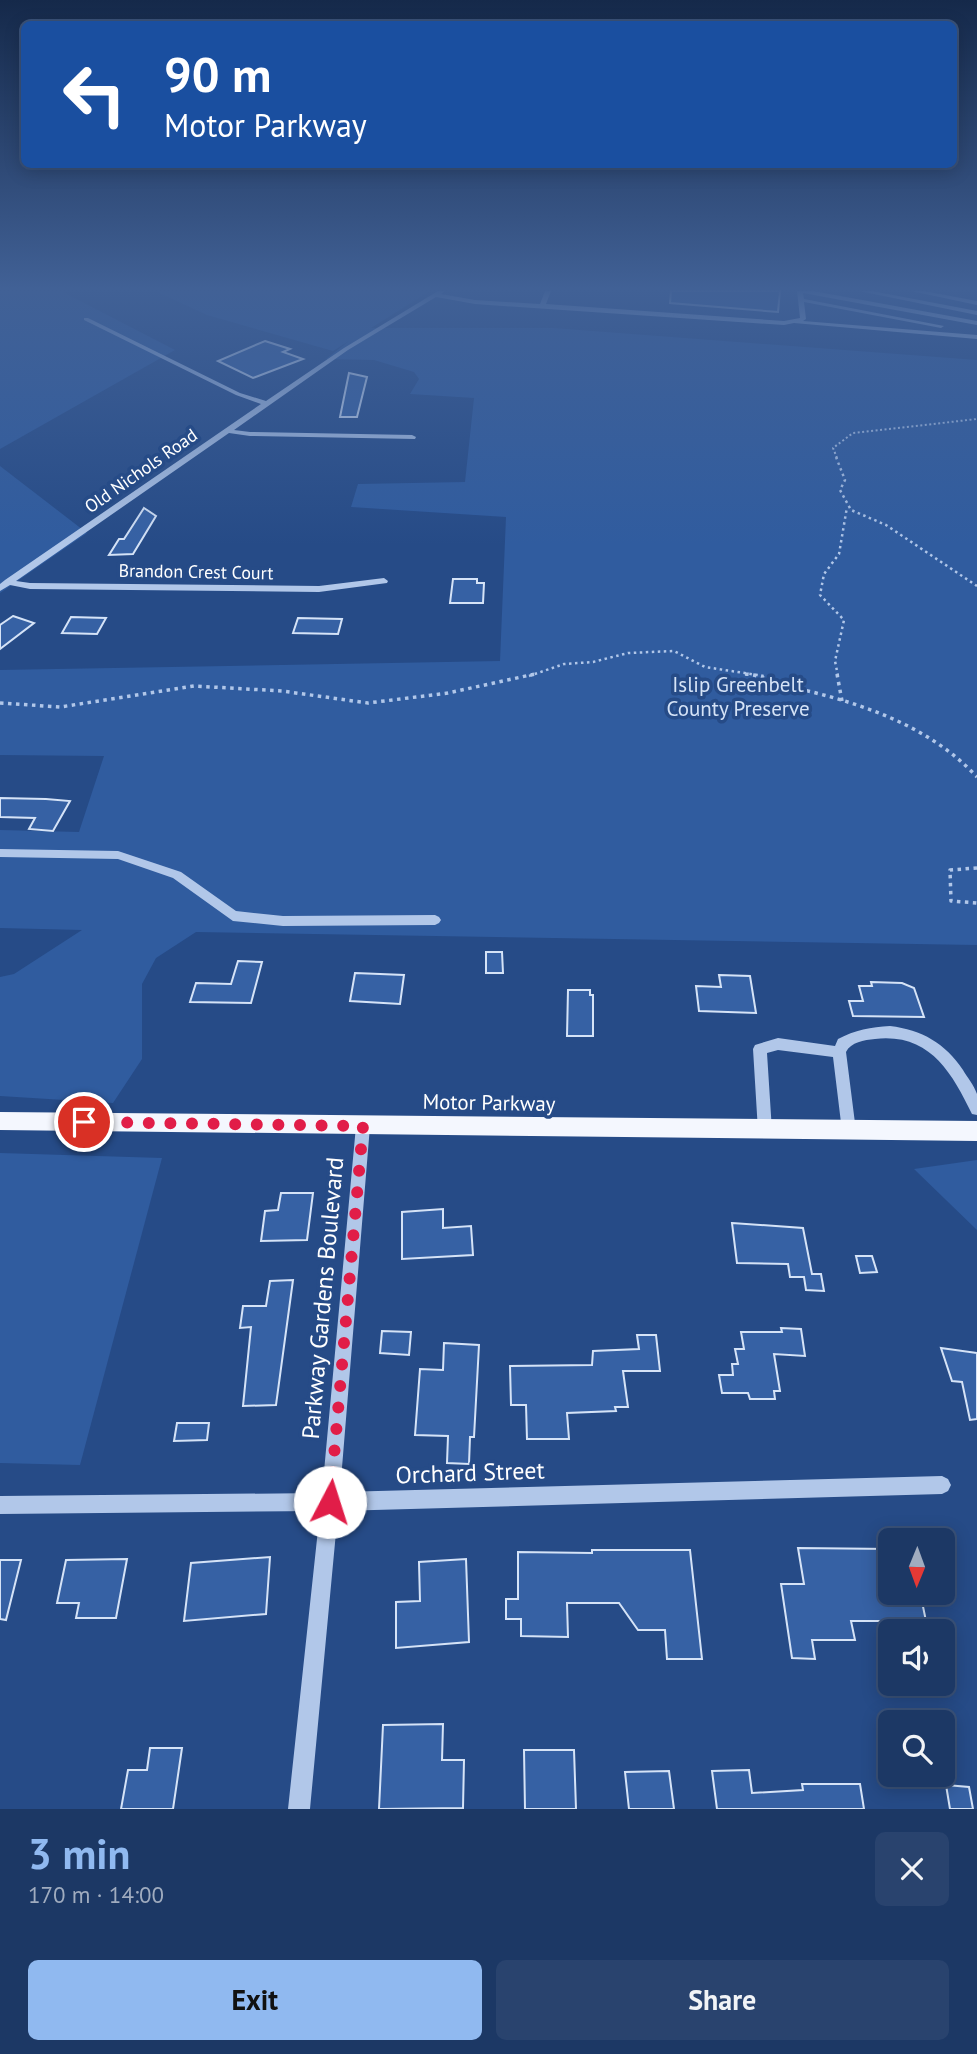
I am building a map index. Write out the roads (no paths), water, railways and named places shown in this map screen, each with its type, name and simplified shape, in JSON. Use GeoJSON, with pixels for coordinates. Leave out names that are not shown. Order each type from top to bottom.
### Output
{"type":"FeatureCollection","features":[{"type":"Feature","properties":{"kind":"main road","name":"Motor Parkway"},"geometry":{"type":"LineString","coordinates":[[0,1121],[765,1131],[977,1131]]}},
{"type":"Feature","properties":{"kind":"street"},"geometry":{"type":"LineString","coordinates":[[200,375],[238,394],[267,404]]}},
{"type":"Feature","properties":{"kind":"street","name":"Old Nichols Road"},"geometry":{"type":"LineString","coordinates":[[4,585],[309,375]]}},
{"type":"Feature","properties":{"kind":"street"},"geometry":{"type":"LineString","coordinates":[[227,431],[250,434],[412,437]]}},
{"type":"Feature","properties":{"kind":"street","name":"Brandon Crest Court"},"geometry":{"type":"LineString","coordinates":[[4,585],[319,589],[384,581]]}},
{"type":"Feature","properties":{"kind":"street"},"geometry":{"type":"LineString","coordinates":[[0,853],[118,855],[177,875],[233,916],[283,921],[435,920]]}},
{"type":"Feature","properties":{"kind":"street"},"geometry":{"type":"LineString","coordinates":[[849,1131],[839,1052],[843,1043],[869,1032],[916,1035],[939,1051],[977,1109]]}},
{"type":"Feature","properties":{"kind":"street"},"geometry":{"type":"LineString","coordinates":[[765,1131],[760,1049],[778,1044],[839,1052]]}},
{"type":"Feature","properties":{"kind":"street","name":"Parkway Gardens Boulevard"},"geometry":{"type":"LineString","coordinates":[[299,1809],[330,1502],[363,1126]]}},
{"type":"Feature","properties":{"kind":"street","name":"Orchard Street"},"geometry":{"type":"LineString","coordinates":[[0,1505],[330,1502],[942,1485]]}},
{"type":"Feature","properties":{"kind":"park label","name":"Islip Greenbelt County Preserve"},"geometry":{"type":"Point","coordinates":[738,697]}}]}
